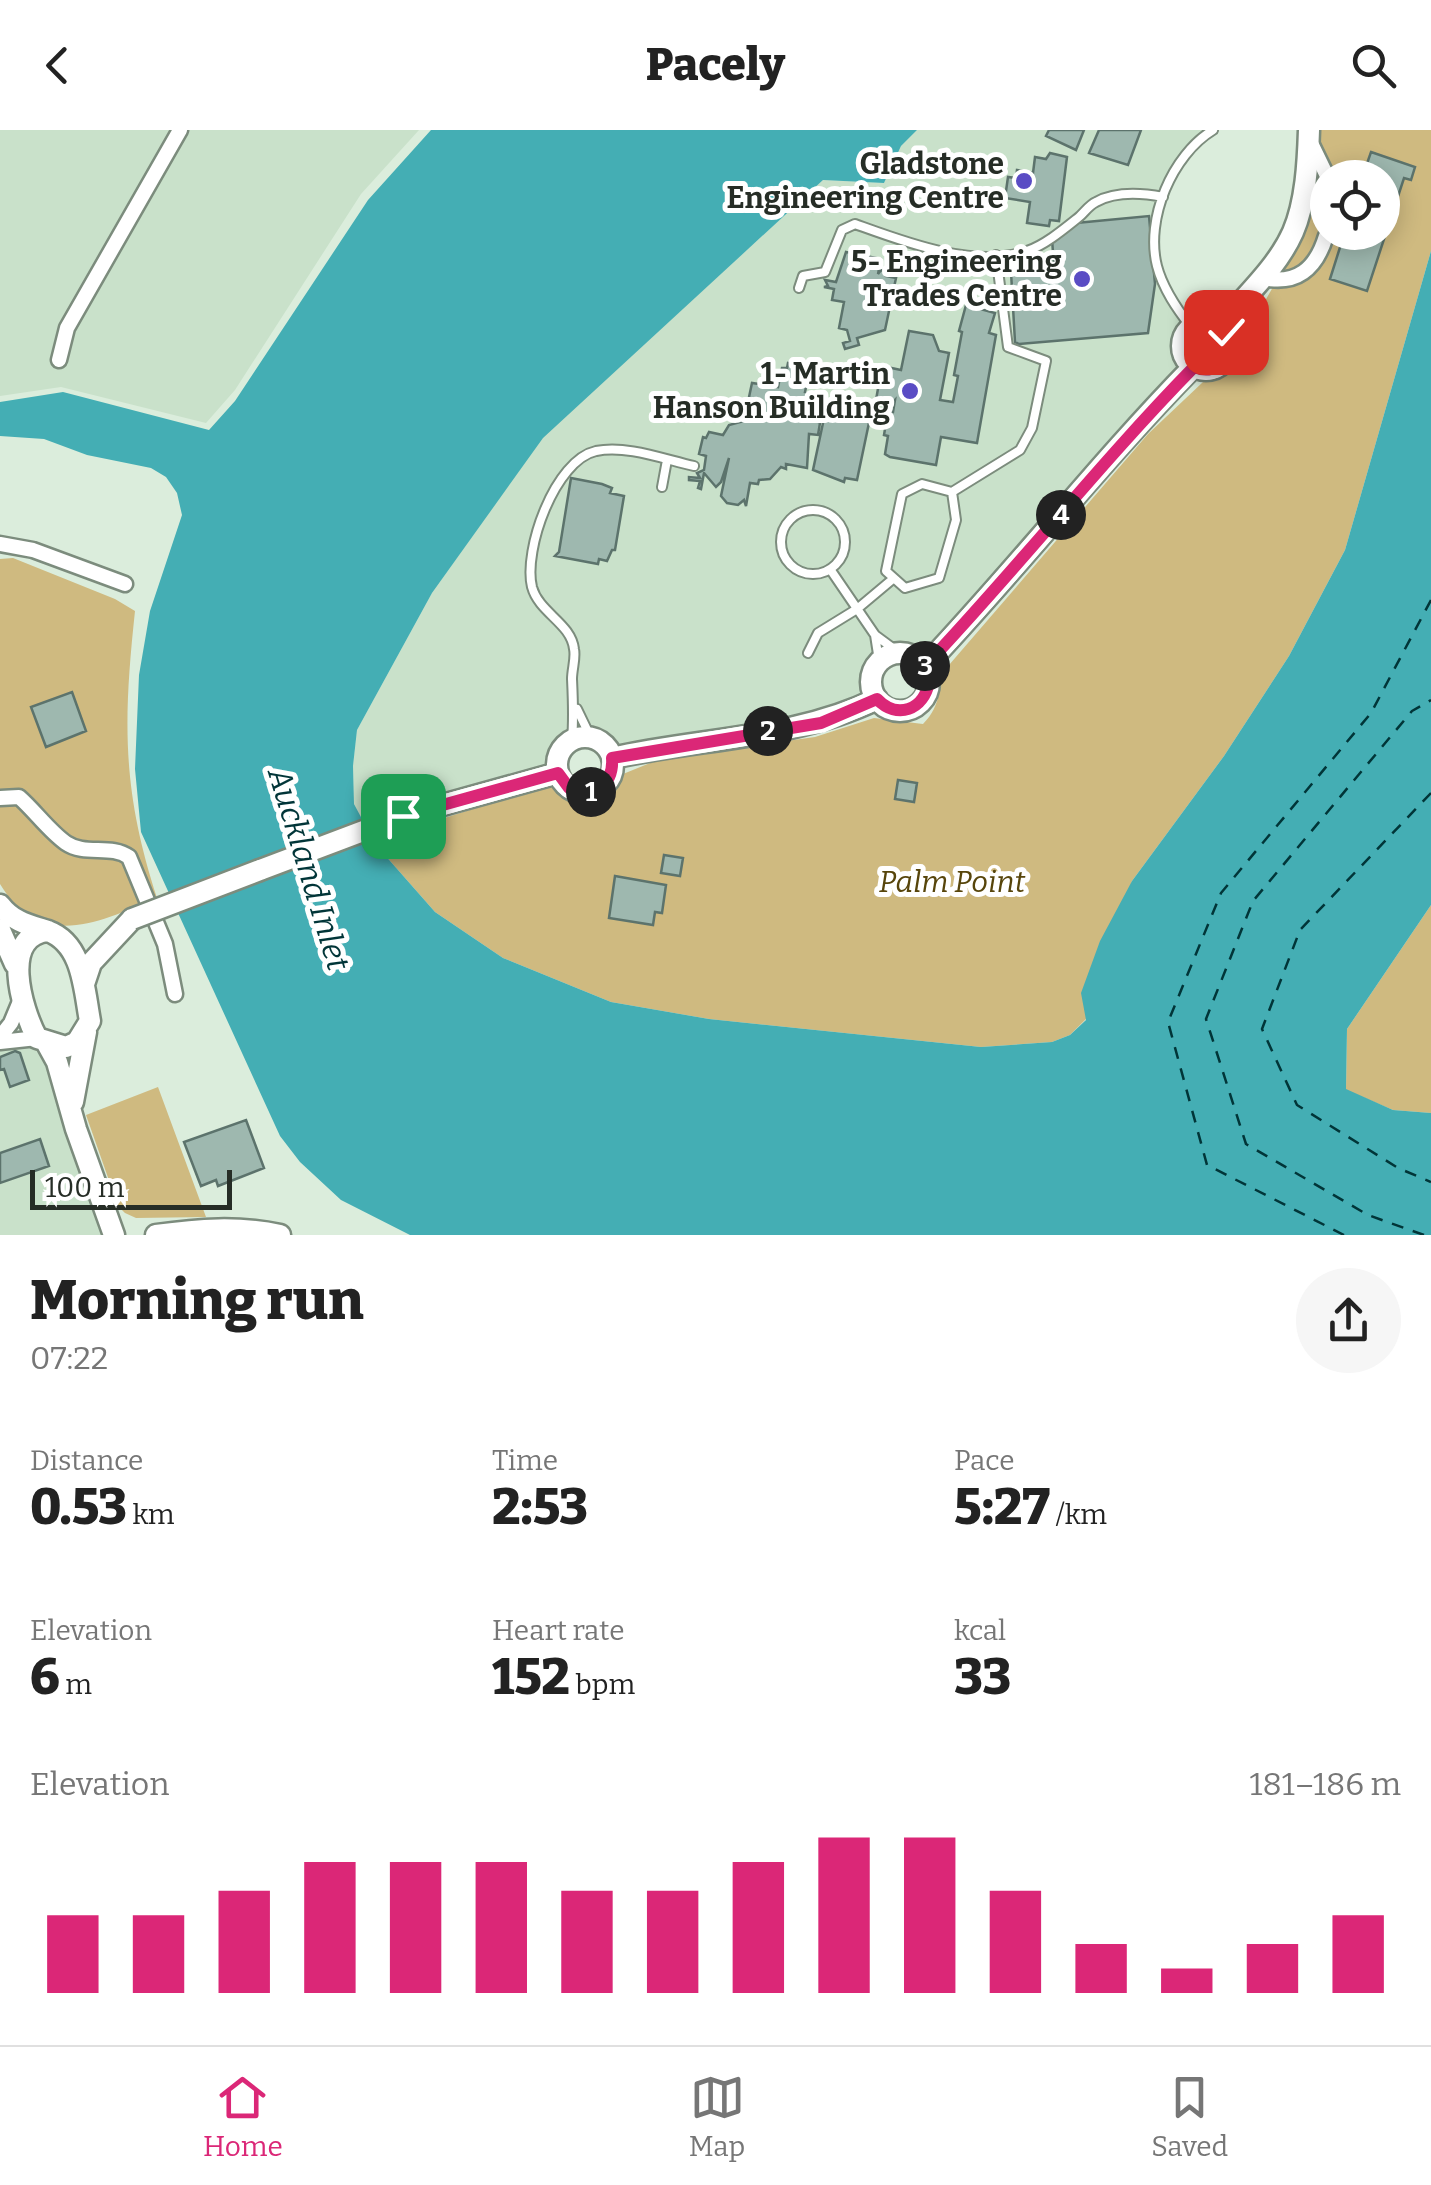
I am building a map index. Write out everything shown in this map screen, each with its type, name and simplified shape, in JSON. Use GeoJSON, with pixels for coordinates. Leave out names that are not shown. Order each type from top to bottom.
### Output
{"type":"FeatureCollection","features":[{"type":"Feature","properties":{"kind":"main road"},"geometry":{"type":"LineString","coordinates":[[1220,326],[1263,278],[1292,233],[1301,202],[1309,134]]}},
{"type":"Feature","properties":{"kind":"main road"},"geometry":{"type":"LineString","coordinates":[[1205,322],[1220,326],[1229,340],[1228,356],[1216,368],[1194,367],[1182,352],[1190,327],[1205,322]]}},
{"type":"Feature","properties":{"kind":"main road"},"geometry":{"type":"LineString","coordinates":[[925,666],[998,589],[1144,417],[1194,367]]}},
{"type":"Feature","properties":{"kind":"main road"},"geometry":{"type":"LineString","coordinates":[[888,656],[918,658],[925,666],[929,682],[918,704],[910,709],[892,710],[877,699],[871,680],[888,656]]}},
{"type":"Feature","properties":{"kind":"main road"},"geometry":{"type":"LineString","coordinates":[[612,758],[821,723],[877,699]]}},
{"type":"Feature","properties":{"kind":"main road"},"geometry":{"type":"LineString","coordinates":[[582,739],[600,742],[612,758],[610,777],[596,790],[578,792],[569,788],[558,773],[559,754],[582,739]]}},
{"type":"Feature","properties":{"kind":"main road"},"geometry":{"type":"LineString","coordinates":[[0,905],[24,925],[53,934],[85,940],[104,937],[132,919],[403,816],[558,773]]}},
{"type":"Feature","properties":{"kind":"main road"},"geometry":{"type":"LineString","coordinates":[[83,988],[91,962],[132,919]]}},
{"type":"Feature","properties":{"kind":"main road"},"geometry":{"type":"LineString","coordinates":[[0,930],[16,966],[22,994],[42,1040],[57,1062],[114,1235]]}},
{"type":"Feature","properties":{"kind":"main road"},"geometry":{"type":"LineString","coordinates":[[16,966],[18,948],[25,937],[53,934]]}},
{"type":"Feature","properties":{"kind":"main road"},"geometry":{"type":"LineString","coordinates":[[53,934],[78,960],[90,1020],[72,1108]]}},
{"type":"Feature","properties":{"kind":"main road"},"geometry":{"type":"LineString","coordinates":[[42,1040],[66,1047],[86,1031]]}},
{"type":"Feature","properties":{"kind":"main road"},"geometry":{"type":"LineString","coordinates":[[156,1235],[251,1228],[280,1235]]}},
{"type":"Feature","properties":{"kind":"street"},"geometry":{"type":"LineString","coordinates":[[58,360],[66,328],[180,130]]}},
{"type":"Feature","properties":{"kind":"street"},"geometry":{"type":"LineString","coordinates":[[1309,134],[1320,160]]}},
{"type":"Feature","properties":{"kind":"street"},"geometry":{"type":"LineString","coordinates":[[1263,278],[1280,282],[1294,278],[1307,270],[1322,250]]}},
{"type":"Feature","properties":{"kind":"street"},"geometry":{"type":"LineString","coordinates":[[0,544],[33,550],[125,584]]}},
{"type":"Feature","properties":{"kind":"street"},"geometry":{"type":"LineString","coordinates":[[0,798],[19,797],[68,844],[95,851],[118,850],[128,857],[165,944],[175,994]]}},
{"type":"Feature","properties":{"kind":"street"},"geometry":{"type":"LineString","coordinates":[[0,1040],[11,1024],[22,994]]}},
{"type":"Feature","properties":{"kind":"street"},"geometry":{"type":"LineString","coordinates":[[0,1040],[42,1040]]}},
{"type":"Feature","properties":{"kind":"lane"},"geometry":{"type":"LineString","coordinates":[[1190,327],[1173,302],[1156,264],[1156,226],[1175,169],[1213,130]]}},
{"type":"Feature","properties":{"kind":"lane"},"geometry":{"type":"LineString","coordinates":[[799,288],[803,276],[825,272],[842,230],[855,224],[938,250],[996,255],[1027,251],[1096,202],[1137,192],[1163,197]]}},
{"type":"Feature","properties":{"kind":"lane"},"geometry":{"type":"LineString","coordinates":[[952,492],[956,520],[940,578],[906,588],[886,571],[902,494],[922,484],[952,492],[1020,450],[1032,428],[1046,362],[1008,346],[996,255]]}},
{"type":"Feature","properties":{"kind":"lane"},"geometry":{"type":"LineString","coordinates":[[582,739],[572,676],[575,650],[568,632],[548,614],[533,590],[530,558],[536,528],[559,484],[574,464],[591,452],[614,449],[694,466]]}},
{"type":"Feature","properties":{"kind":"lane"},"geometry":{"type":"LineString","coordinates":[[662,487],[667,460]]}},
{"type":"Feature","properties":{"kind":"lane"},"geometry":{"type":"LineString","coordinates":[[818,510],[828,514],[842,530],[843,552],[830,569],[810,574],[785,558],[784,528],[797,514],[818,510]]}},
{"type":"Feature","properties":{"kind":"lane"},"geometry":{"type":"LineString","coordinates":[[830,569],[888,656]]}},
{"type":"Feature","properties":{"kind":"lane"},"geometry":{"type":"LineString","coordinates":[[808,653],[818,633],[857,609],[894,578]]}},
{"type":"Feature","properties":{"kind":"lane"},"geometry":{"type":"LineString","coordinates":[[874,635],[888,656]]}},
{"type":"Feature","properties":{"kind":"lane"},"geometry":{"type":"LineString","coordinates":[[575,704],[582,739]]}},
{"type":"Feature","properties":{"kind":"shaded area"},"geometry":{"type":"Polygon","coordinates":[[[0,130],[419,130],[361,194],[235,390],[206,423],[61,387],[0,396],[0,130]]]}},
{"type":"Feature","properties":{"kind":"shaded area"},"geometry":{"type":"Polygon","coordinates":[[[917,130],[1210,130],[1175,169],[1156,227],[1157,264],[1191,327],[1182,343],[1187,360],[925,666],[909,653],[898,652],[879,661],[871,680],[877,699],[612,758],[600,742],[581,737],[564,746],[559,754],[558,773],[367,829],[354,804],[357,730],[432,593],[542,438],[823,180],[884,183],[901,146],[917,130]]]}},
{"type":"Feature","properties":{"kind":"shaded area"},"geometry":{"type":"Polygon","coordinates":[[[37,1038],[114,1235],[0,1235],[0,1042],[37,1038]]]}},
{"type":"Feature","properties":{"kind":"green space","name":"Palm Point"},"geometry":{"type":"Polygon","coordinates":[[[1320,130],[1431,130],[1431,251],[1345,550],[1289,656],[1224,756],[1132,881],[1086,1019],[1070,1035],[1052,1042],[981,1047],[709,1019],[611,1002],[503,958],[435,912],[376,845],[376,840],[547,785],[576,801],[601,795],[623,774],[660,759],[815,737],[874,718],[923,724],[934,710],[949,665],[1148,434],[1203,382],[1238,372],[1244,364],[1246,334],[1300,240],[1310,208],[1310,250],[1400,250],[1400,160],[1317,160],[1320,130]]]}},
{"type":"Feature","properties":{"kind":"green space"},"geometry":{"type":"Polygon","coordinates":[[[13,558],[115,599],[135,611],[128,688],[128,756],[137,823],[157,898],[114,916],[72,926],[52,925],[34,918],[16,905],[0,884],[0,559],[13,558]]]}},
{"type":"Feature","properties":{"kind":"green space"},"geometry":{"type":"Polygon","coordinates":[[[1431,905],[1431,1113],[1393,1110],[1346,1090],[1347,1029],[1431,905]]]}},
{"type":"Feature","properties":{"kind":"green space"},"geometry":{"type":"Polygon","coordinates":[[[158,1087],[206,1217],[136,1218],[118,1206],[86,1115],[158,1087]]]}},
{"type":"Feature","properties":{"kind":"water","name":"Auckland Inlet"},"geometry":{"type":"Polygon","coordinates":[[[431,130],[917,130],[901,146],[884,183],[823,180],[543,438],[432,593],[357,730],[354,804],[376,845],[435,912],[503,958],[611,1002],[709,1019],[981,1047],[1052,1042],[1070,1035],[1086,1020],[1081,993],[1100,941],[1132,881],[1224,756],[1289,656],[1345,550],[1431,251],[1431,905],[1347,1029],[1346,1089],[1393,1110],[1431,1113],[1431,1235],[410,1235],[341,1200],[300,1162],[280,1136],[141,832],[135,769],[139,675],[150,611],[182,515],[177,493],[166,477],[151,468],[87,455],[44,439],[0,436],[0,402],[63,392],[209,430],[235,401],[368,200],[431,130]]]}},
{"type":"Feature","properties":{"kind":"building"},"geometry":{"type":"Polygon","coordinates":[[[1049,130],[1084,130],[1076,150],[1046,136],[1049,130]]]}},
{"type":"Feature","properties":{"kind":"building"},"geometry":{"type":"Polygon","coordinates":[[[1099,130],[1141,130],[1128,165],[1089,153],[1099,130]]]}},
{"type":"Feature","properties":{"kind":"building"},"geometry":{"type":"Polygon","coordinates":[[[1371,152],[1394,160],[1368,160],[1371,152]]]}},
{"type":"Feature","properties":{"kind":"building"},"geometry":{"type":"Polygon","coordinates":[[[1050,153],[1067,157],[1059,221],[1050,220],[1049,226],[1027,223],[1030,202],[1005,198],[1008,177],[1016,178],[1017,170],[1033,173],[1035,157],[1046,159],[1050,153]]]}},
{"type":"Feature","properties":{"kind":"building"},"geometry":{"type":"Polygon","coordinates":[[[1400,162],[1415,167],[1411,180],[1404,178],[1400,190],[1400,162]]]}},
{"type":"Feature","properties":{"kind":"building","name":"5- Engineering Trades Centre"},"geometry":{"type":"Polygon","coordinates":[[[1149,216],[1155,284],[1148,333],[1015,342],[1011,272],[1054,266],[1052,239],[1076,223],[1149,216]]]}},
{"type":"Feature","properties":{"kind":"building"},"geometry":{"type":"Polygon","coordinates":[[[1339,250],[1380,250],[1367,291],[1330,279],[1339,250]]]}},
{"type":"Feature","properties":{"kind":"building"},"geometry":{"type":"Polygon","coordinates":[[[846,252],[881,259],[878,274],[881,270],[896,278],[885,330],[857,338],[859,345],[845,349],[843,343],[850,341],[847,330],[839,328],[844,302],[832,300],[834,289],[824,287],[828,286],[825,280],[836,282],[846,252]]]}},
{"type":"Feature","properties":{"kind":"building","name":"1- Martin Hanson Building"},"geometry":{"type":"Polygon","coordinates":[[[966,305],[995,313],[989,333],[996,335],[977,443],[941,437],[936,465],[890,457],[885,454],[888,436],[884,435],[888,411],[893,412],[895,400],[876,400],[882,366],[901,370],[909,331],[933,335],[939,351],[949,353],[940,400],[953,402],[962,332],[959,331],[966,305]]]}},
{"type":"Feature","properties":{"kind":"building"},"geometry":{"type":"Polygon","coordinates":[[[788,363],[805,366],[804,373],[809,374],[805,392],[817,395],[812,419],[820,423],[818,435],[809,434],[807,468],[786,464],[786,469],[781,467],[770,479],[750,483],[746,506],[744,500],[738,505],[727,503],[721,496],[729,458],[716,487],[704,473],[701,489],[698,488],[700,481],[689,477],[700,478],[697,473],[704,470],[706,456],[699,454],[703,437],[709,432],[723,435],[729,425],[744,421],[752,383],[778,387],[782,368],[787,368],[788,363]]]}},
{"type":"Feature","properties":{"kind":"building"},"geometry":{"type":"Polygon","coordinates":[[[826,409],[870,418],[857,480],[845,478],[844,482],[813,470],[826,409]]]}},
{"type":"Feature","properties":{"kind":"building"},"geometry":{"type":"Polygon","coordinates":[[[571,478],[602,484],[612,488],[610,493],[624,496],[615,550],[607,561],[599,559],[598,564],[555,556],[559,552],[571,478]]]}},
{"type":"Feature","properties":{"kind":"building"},"geometry":{"type":"Polygon","coordinates":[[[72,692],[86,731],[46,747],[31,707],[72,692]]]}},
{"type":"Feature","properties":{"kind":"building"},"geometry":{"type":"Polygon","coordinates":[[[898,780],[917,783],[914,802],[895,799],[898,780]]]}},
{"type":"Feature","properties":{"kind":"building"},"geometry":{"type":"Polygon","coordinates":[[[664,855],[683,858],[680,876],[661,873],[664,855]]]}},
{"type":"Feature","properties":{"kind":"building"},"geometry":{"type":"Polygon","coordinates":[[[615,876],[666,885],[662,913],[655,912],[653,925],[609,918],[615,876]]]}},
{"type":"Feature","properties":{"kind":"building"},"geometry":{"type":"Polygon","coordinates":[[[20,1053],[29,1080],[10,1087],[4,1069],[0,1070],[0,1057],[20,1053]]]}},
{"type":"Feature","properties":{"kind":"building"},"geometry":{"type":"Polygon","coordinates":[[[246,1120],[264,1168],[218,1186],[216,1180],[201,1186],[184,1142],[246,1120]]]}},
{"type":"Feature","properties":{"kind":"building"},"geometry":{"type":"Polygon","coordinates":[[[40,1139],[49,1166],[0,1183],[0,1153],[40,1139]]]}},
{"type":"Feature","properties":{"kind":"ferry route"},"geometry":{"type":"LineString","coordinates":[[1344,1235],[1207,1165],[1168,1022],[1221,893],[1371,713],[1431,600]]}},
{"type":"Feature","properties":{"kind":"ferry route"},"geometry":{"type":"LineString","coordinates":[[1424,1235],[1368,1215],[1246,1144],[1206,1019],[1253,901],[1412,711],[1431,700]]}},
{"type":"Feature","properties":{"kind":"ferry route"},"geometry":{"type":"LineString","coordinates":[[1431,793],[1300,930],[1262,1029],[1297,1105],[1398,1168],[1431,1182]]}},
{"type":"Feature","properties":{"kind":"place","name":"Gladstone Engineering Centre"},"geometry":{"type":"Point","coordinates":[1024,181]}},
{"type":"Feature","properties":{"kind":"place","name":"5- Engineering Trades Centre"},"geometry":{"type":"Point","coordinates":[1082,279]}},
{"type":"Feature","properties":{"kind":"place","name":"1- Martin Hanson Building"},"geometry":{"type":"Point","coordinates":[910,391]}},
{"type":"Feature","properties":{"kind":"route"},"geometry":{"type":"LineString","coordinates":[[403,816],[558,773],[569,788],[587,793],[604,785],[610,777],[612,758],[821,723],[877,699],[892,710],[910,709],[928,691],[925,666],[998,589],[1144,417],[1194,367],[1209,370],[1223,363],[1230,348],[1226,332]]}}]}
